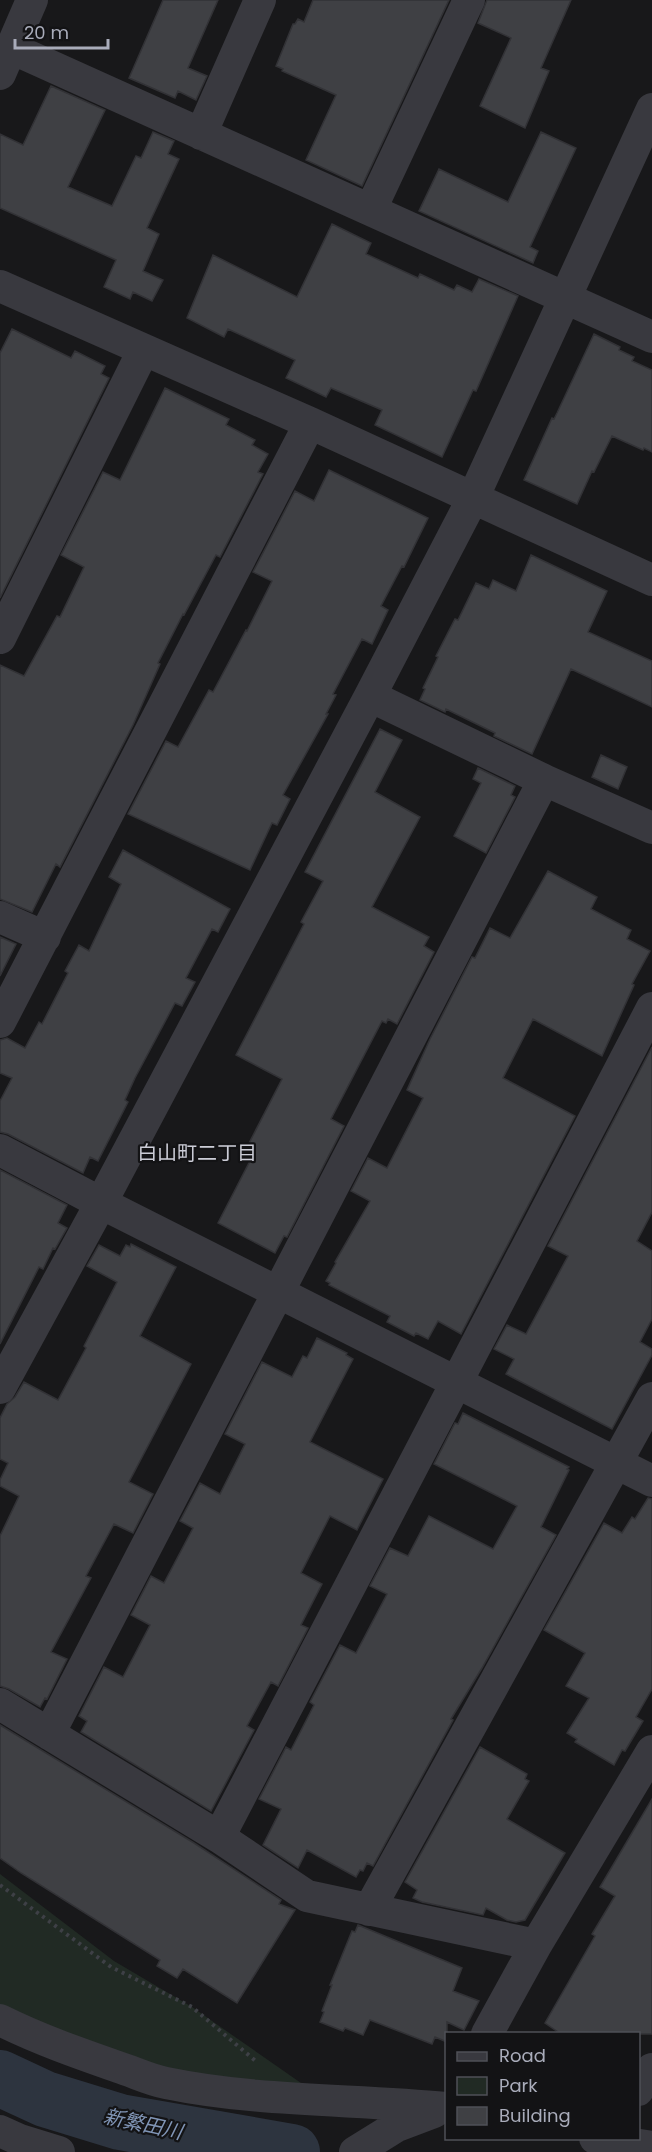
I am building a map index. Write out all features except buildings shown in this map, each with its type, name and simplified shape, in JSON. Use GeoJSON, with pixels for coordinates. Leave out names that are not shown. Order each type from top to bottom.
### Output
{"type":"FeatureCollection","features":[{"type":"Feature","properties":{"kind":"street"},"geometry":{"type":"LineString","coordinates":[[32,0],[6,61],[201,134],[652,337]]}},
{"type":"Feature","properties":{"kind":"street"},"geometry":{"type":"LineString","coordinates":[[201,134],[260,0]]}},
{"type":"Feature","properties":{"kind":"street"},"geometry":{"type":"LineString","coordinates":[[371,209],[469,0]]}},
{"type":"Feature","properties":{"kind":"street"},"geometry":{"type":"LineString","coordinates":[[0,1388],[101,1203],[473,498],[652,109]]}},
{"type":"Feature","properties":{"kind":"street"},"geometry":{"type":"LineString","coordinates":[[0,286],[310,423],[652,580]]}},
{"type":"Feature","properties":{"kind":"street"},"geometry":{"type":"LineString","coordinates":[[0,638],[143,351]]}},
{"type":"Feature","properties":{"kind":"street"},"geometry":{"type":"LineString","coordinates":[[0,1022],[310,423]]}},
{"type":"Feature","properties":{"kind":"street"},"geometry":{"type":"LineString","coordinates":[[370,696],[544,780],[652,828]]}},
{"type":"Feature","properties":{"kind":"street"},"geometry":{"type":"LineString","coordinates":[[49,1734],[544,780]]}},
{"type":"Feature","properties":{"kind":"street"},"geometry":{"type":"LineString","coordinates":[[0,917],[45,937]]}},
{"type":"Feature","properties":{"kind":"street"},"geometry":{"type":"LineString","coordinates":[[219,1837],[457,1381],[648,1028]]}},
{"type":"Feature","properties":{"kind":"street"},"geometry":{"type":"LineString","coordinates":[[0,1150],[652,1480]]}},
{"type":"Feature","properties":{"kind":"street"},"geometry":{"type":"LineString","coordinates":[[369,1911],[652,1398]]}},
{"type":"Feature","properties":{"kind":"street"},"geometry":{"type":"LineString","coordinates":[[0,1704],[219,1837],[307,1896],[537,1945]]}},
{"type":"Feature","properties":{"kind":"street"},"geometry":{"type":"LineString","coordinates":[[488,2032],[652,1751]]}},
{"type":"Feature","properties":{"kind":"street"},"geometry":{"type":"LineString","coordinates":[[0,2020],[24,2032],[84,2055],[163,2082],[220,2092],[279,2098],[445,2107]]}},
{"type":"Feature","properties":{"kind":"street"},"geometry":{"type":"LineString","coordinates":[[640,2089],[652,2069]]}},
{"type":"Feature","properties":{"kind":"street"},"geometry":{"type":"LineString","coordinates":[[355,2152],[397,2126],[445,2107]]}},
{"type":"Feature","properties":{"kind":"street"},"geometry":{"type":"LineString","coordinates":[[0,2131],[59,2152]]}},
{"type":"Feature","properties":{"kind":"street"},"geometry":{"type":"LineString","coordinates":[[602,2140],[652,2147]]}},
{"type":"Feature","properties":{"kind":"path"},"geometry":{"type":"LineString","coordinates":[[0,1885],[111,1967],[192,2007],[256,2062]]}},
{"type":"Feature","properties":{"kind":"green space"},"geometry":{"type":"Polygon","coordinates":[[[0,1874],[114,1961],[192,2007],[301,2083],[267,2085],[191,2078],[0,2008],[0,1874]]]}},
{"type":"Feature","properties":{"kind":"waterway","name":"新繁田川"},"geometry":{"type":"LineString","coordinates":[[0,2078],[45,2099],[120,2122],[292,2152]]}},
{"type":"Feature","properties":{"kind":"district","name":"白山町二丁目"},"geometry":{"type":"Point","coordinates":[197,1153]}}]}
